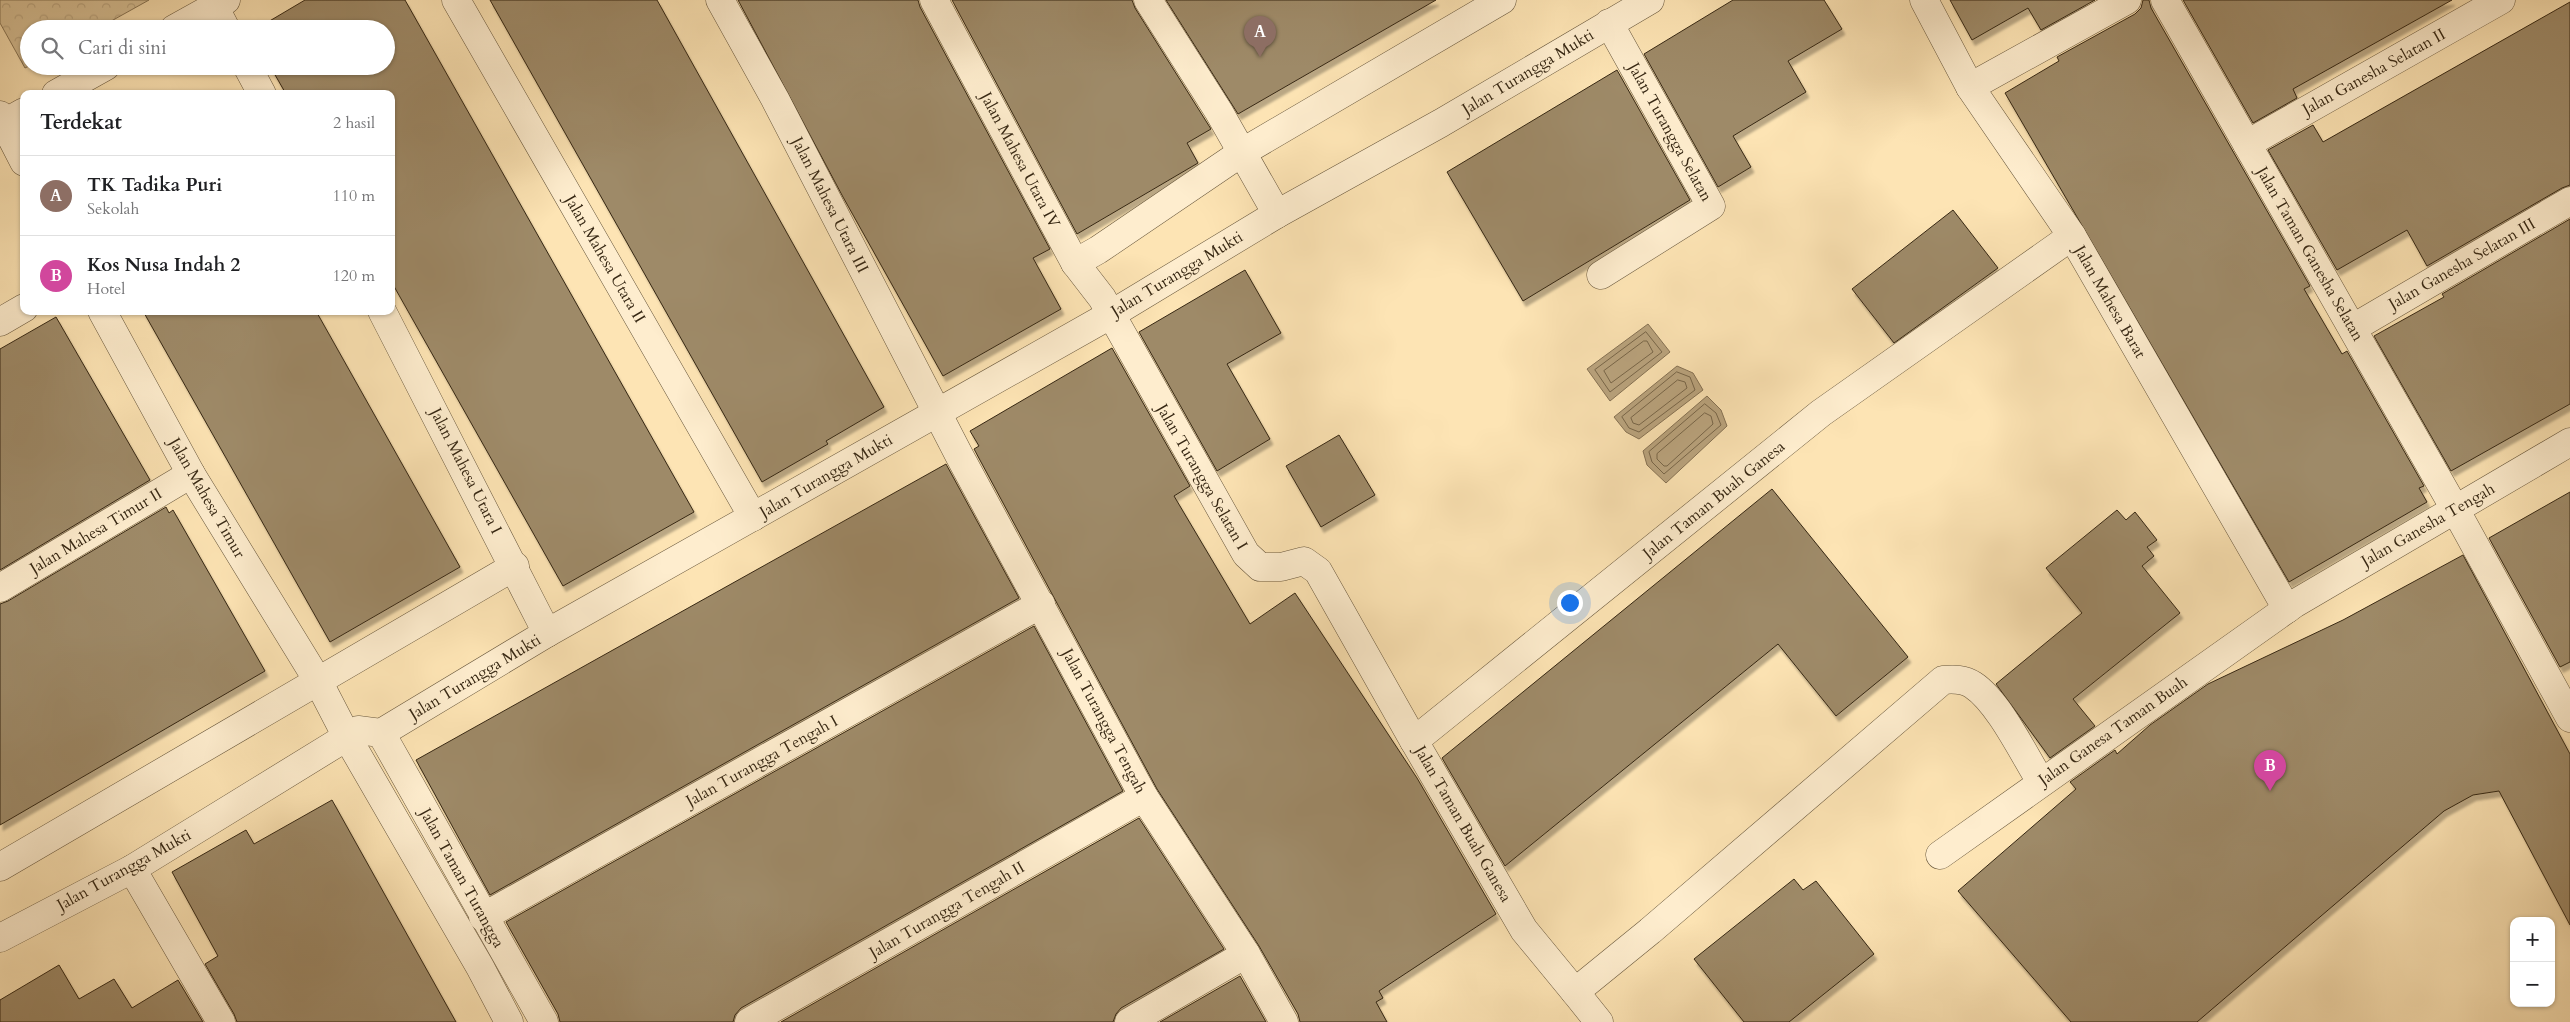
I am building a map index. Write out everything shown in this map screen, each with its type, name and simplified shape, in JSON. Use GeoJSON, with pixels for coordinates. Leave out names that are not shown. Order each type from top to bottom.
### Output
{"type":"FeatureCollection","features":[{"type":"Feature","properties":{"kind":"street","name":"Jalan Mahesa Utara II"},"geometry":{"type":"LineString","coordinates":[[456,0],[753,517]]}},
{"type":"Feature","properties":{"kind":"street","name":"Jalan Mahesa Utara III"},"geometry":{"type":"LineString","coordinates":[[720,0],[775,99],[938,412]]}},
{"type":"Feature","properties":{"kind":"street","name":"Jalan Mahesa Utara IV"},"geometry":{"type":"LineString","coordinates":[[934,0],[1075,263],[1102,298],[1110,315]]}},
{"type":"Feature","properties":{"kind":"street"},"geometry":{"type":"LineString","coordinates":[[1148,0],[1219,112],[1277,214]]}},
{"type":"Feature","properties":{"kind":"street"},"geometry":{"type":"LineString","coordinates":[[1075,263],[1098,250],[1241,153],[1502,0]]}},
{"type":"Feature","properties":{"kind":"street","name":"Jalan Turangga Mukti"},"geometry":{"type":"LineString","coordinates":[[0,938],[132,869],[358,730],[382,734],[548,633],[1110,315],[1277,214],[1441,123],[1650,0]]}},
{"type":"Feature","properties":{"kind":"street","name":"Jalan Mahesa Barat"},"geometry":{"type":"LineString","coordinates":[[1924,0],[1970,87],[2072,236],[2287,609]]}},
{"type":"Feature","properties":{"kind":"street"},"geometry":{"type":"LineString","coordinates":[[1970,87],[2127,0]]}},
{"type":"Feature","properties":{"kind":"street","name":"Jalan Taman Ganesha Selatan"},"geometry":{"type":"LineString","coordinates":[[2165,0],[2566,700]]}},
{"type":"Feature","properties":{"kind":"street","name":"Jalan Ganesha Selatan II"},"geometry":{"type":"LineString","coordinates":[[2247,144],[2501,0]]}},
{"type":"Feature","properties":{"kind":"street"},"geometry":{"type":"LineString","coordinates":[[199,20],[222,12]]}},
{"type":"Feature","properties":{"kind":"street","name":"Jalan Turangga Selatan"},"geometry":{"type":"LineString","coordinates":[[1601,275],[1712,206],[1609,23]]}},
{"type":"Feature","properties":{"kind":"street"},"geometry":{"type":"LineString","coordinates":[[63,90],[90,75]]}},
{"type":"Feature","properties":{"kind":"street"},"geometry":{"type":"LineString","coordinates":[[252,75],[260,90]]}},
{"type":"Feature","properties":{"kind":"street"},"geometry":{"type":"LineString","coordinates":[[9,117],[20,150]]}},
{"type":"Feature","properties":{"kind":"street","name":"Jalan Ganesha Selatan III"},"geometry":{"type":"LineString","coordinates":[[2353,328],[2570,201]]}},
{"type":"Feature","properties":{"kind":"street","name":"Jalan Taman Buah Ganesa"},"geometry":{"type":"LineString","coordinates":[[1599,1022],[1524,930],[1414,741],[1821,413],[2072,236]]}},
{"type":"Feature","properties":{"kind":"street"},"geometry":{"type":"LineString","coordinates":[[0,322],[20,310]]}},
{"type":"Feature","properties":{"kind":"street","name":"Jalan Mahesa Timur"},"geometry":{"type":"LineString","coordinates":[[104,315],[192,474],[318,681],[347,737]]}},
{"type":"Feature","properties":{"kind":"street","name":"Jalan Mahesa Utara I"},"geometry":{"type":"LineString","coordinates":[[384,315],[548,633]]}},
{"type":"Feature","properties":{"kind":"street","name":"Jalan Turangga Selatan I"},"geometry":{"type":"LineString","coordinates":[[1110,315],[1246,554],[1260,567],[1281,567],[1304,561],[1318,571],[1414,741]]}},
{"type":"Feature","properties":{"kind":"street","name":"Jalan Turangga Tengah"},"geometry":{"type":"LineString","coordinates":[[938,412],[1144,797],[1246,954],[1284,1022]]}},
{"type":"Feature","properties":{"kind":"street","name":"Jalan Ganesha Tengah"},"geometry":{"type":"LineString","coordinates":[[2287,609],[2570,442]]}},
{"type":"Feature","properties":{"kind":"street","name":"Jalan Mahesa Timur II"},"geometry":{"type":"LineString","coordinates":[[0,588],[192,474]]}},
{"type":"Feature","properties":{"kind":"street"},"geometry":{"type":"LineString","coordinates":[[0,867],[515,566]]}},
{"type":"Feature","properties":{"kind":"street","name":"Jalan Turangga Tengah I"},"geometry":{"type":"LineString","coordinates":[[484,917],[1041,604]]}},
{"type":"Feature","properties":{"kind":"street","name":"Jalan Ganesa Taman Buah"},"geometry":{"type":"LineString","coordinates":[[1940,855],[2287,609]]}},
{"type":"Feature","properties":{"kind":"street"},"geometry":{"type":"LineString","coordinates":[[1575,992],[1650,931],[1943,680],[1956,679],[1972,684],[1989,699],[2041,782]]}},
{"type":"Feature","properties":{"kind":"street","name":"Jalan Taman Turangga"},"geometry":{"type":"LineString","coordinates":[[382,734],[544,1022]]}},
{"type":"Feature","properties":{"kind":"street","name":"Jalan Taman Turangga"},"geometry":{"type":"LineString","coordinates":[[347,737],[480,967],[509,1022]]}},
{"type":"Feature","properties":{"kind":"street","name":"Jalan Turangga Tengah II"},"geometry":{"type":"LineString","coordinates":[[749,1022],[1144,797]]}},
{"type":"Feature","properties":{"kind":"street"},"geometry":{"type":"LineString","coordinates":[[132,869],[221,1022]]}},
{"type":"Feature","properties":{"kind":"street"},"geometry":{"type":"LineString","coordinates":[[480,967],[503,951]]}},
{"type":"Feature","properties":{"kind":"street"},"geometry":{"type":"LineString","coordinates":[[1129,1022],[1246,954]]}},
{"type":"Feature","properties":{"kind":"green space"},"geometry":{"type":"Polygon","coordinates":[[[0,0],[149,0],[113,20],[20,20],[20,59],[0,23],[0,0]]]}},
{"type":"Feature","properties":{"kind":"water"},"geometry":{"type":"Polygon","coordinates":[[[1648,324],[1670,352],[1610,401],[1587,369],[1648,324]]]}},
{"type":"Feature","properties":{"kind":"water"},"geometry":{"type":"Polygon","coordinates":[[[1677,366],[1693,373],[1703,390],[1639,439],[1626,432],[1614,417],[1677,366]]]}},
{"type":"Feature","properties":{"kind":"water"},"geometry":{"type":"Polygon","coordinates":[[[1707,396],[1721,410],[1727,426],[1666,483],[1647,465],[1643,451],[1707,396]]]}},
{"type":"Feature","properties":{"kind":"building"},"geometry":{"type":"Polygon","coordinates":[[[305,0],[405,0],[694,512],[563,586],[395,288],[395,90],[284,90],[275,75],[395,75],[395,20],[271,20],[305,0]]]}},
{"type":"Feature","properties":{"kind":"building"},"geometry":{"type":"Polygon","coordinates":[[[490,0],[657,0],[884,407],[826,441],[828,444],[762,482],[490,0]]]}},
{"type":"Feature","properties":{"kind":"building"},"geometry":{"type":"Polygon","coordinates":[[[738,0],[918,0],[920,7],[1050,249],[1033,258],[1061,309],[943,376],[843,197],[738,0]]]}},
{"type":"Feature","properties":{"kind":"building"},"geometry":{"type":"Polygon","coordinates":[[[952,0],[1132,0],[1135,8],[1211,129],[1187,143],[1198,163],[1077,234],[952,0]]]}},
{"type":"Feature","properties":{"kind":"building"},"geometry":{"type":"Polygon","coordinates":[[[1166,0],[1436,0],[1238,114],[1166,0]]]}},
{"type":"Feature","properties":{"kind":"building"},"geometry":{"type":"Polygon","coordinates":[[[1733,0],[1824,0],[1842,29],[1788,61],[1806,92],[1733,136],[1751,167],[1718,187],[1644,54],[1733,0]]]}},
{"type":"Feature","properties":{"kind":"building"},"geometry":{"type":"Polygon","coordinates":[[[1950,0],[2095,0],[2041,30],[2028,8],[1972,40],[1950,0]]]}},
{"type":"Feature","properties":{"kind":"building"},"geometry":{"type":"Polygon","coordinates":[[[2143,0],[2149,0],[2151,8],[2310,286],[2304,289],[2342,354],[2347,351],[2424,486],[2419,488],[2427,502],[2289,582],[2005,93],[2059,61],[2057,57],[2135,14],[2141,8],[2143,0]]]}},
{"type":"Feature","properties":{"kind":"building"},"geometry":{"type":"Polygon","coordinates":[[[2183,0],[2452,0],[2293,89],[2297,98],[2253,123],[2183,0]]]}},
{"type":"Feature","properties":{"kind":"building"},"geometry":{"type":"Polygon","coordinates":[[[2570,2],[2570,185],[2427,266],[2407,230],[2337,270],[2268,150],[2313,125],[2323,142],[2570,2]]]}},
{"type":"Feature","properties":{"kind":"building"},"geometry":{"type":"Polygon","coordinates":[[[1617,70],[1690,200],[1523,301],[1447,172],[1617,70]]]}},
{"type":"Feature","properties":{"kind":"building"},"geometry":{"type":"Polygon","coordinates":[[[1953,210],[1998,268],[1894,343],[1852,289],[1953,210]]]}},
{"type":"Feature","properties":{"kind":"building"},"geometry":{"type":"Polygon","coordinates":[[[2570,219],[2570,404],[2451,471],[2374,336],[2444,297],[2442,294],[2570,219]]]}},
{"type":"Feature","properties":{"kind":"building"},"geometry":{"type":"Polygon","coordinates":[[[1245,270],[1281,333],[1227,364],[1270,439],[1217,471],[1139,332],[1245,270]]]}},
{"type":"Feature","properties":{"kind":"building"},"geometry":{"type":"Polygon","coordinates":[[[145,315],[318,315],[460,567],[330,642],[145,315]]]}},
{"type":"Feature","properties":{"kind":"building"},"geometry":{"type":"Polygon","coordinates":[[[56,317],[150,480],[0,570],[0,349],[56,317]]]}},
{"type":"Feature","properties":{"kind":"building"},"geometry":{"type":"Polygon","coordinates":[[[1112,348],[1190,486],[1174,496],[1250,624],[1295,593],[1417,778],[1496,914],[1379,991],[1383,998],[1376,1002],[1387,1022],[1300,1022],[1298,1014],[1259,946],[1157,789],[974,449],[979,446],[970,431],[1112,348]]]}},
{"type":"Feature","properties":{"kind":"building"},"geometry":{"type":"Polygon","coordinates":[[[1339,435],[1375,495],[1321,527],[1286,466],[1339,435]]]}},
{"type":"Feature","properties":{"kind":"building"},"geometry":{"type":"Polygon","coordinates":[[[946,464],[1019,598],[490,895],[416,760],[946,464]]]}},
{"type":"Feature","properties":{"kind":"building"},"geometry":{"type":"Polygon","coordinates":[[[1772,489],[1908,657],[1836,716],[1778,644],[1505,866],[1442,758],[1772,489]]]}},
{"type":"Feature","properties":{"kind":"building"},"geometry":{"type":"Polygon","coordinates":[[[2570,492],[2570,662],[2560,667],[2489,538],[2570,492]]]}},
{"type":"Feature","properties":{"kind":"building"},"geometry":{"type":"Polygon","coordinates":[[[166,507],[169,513],[173,510],[265,671],[0,825],[0,604],[166,507]]]}},
{"type":"Feature","properties":{"kind":"building"},"geometry":{"type":"Polygon","coordinates":[[[2117,510],[2126,520],[2135,512],[2157,540],[2147,547],[2154,556],[2142,566],[2180,613],[2073,699],[2095,726],[2050,758],[1996,684],[2082,613],[2046,568],[2117,510]]]}},
{"type":"Feature","properties":{"kind":"building"},"geometry":{"type":"Polygon","coordinates":[[[2463,555],[2570,754],[2570,925],[2499,791],[2473,795],[2444,811],[2197,1022],[2071,1022],[1958,891],[2076,789],[2070,782],[2115,750],[2117,754],[2150,725],[2208,684],[2343,620],[2463,555]]]}},
{"type":"Feature","properties":{"kind":"building"},"geometry":{"type":"Polygon","coordinates":[[[1034,626],[1123,791],[741,1008],[735,1015],[733,1022],[560,1022],[558,1014],[506,922],[1034,626]]]}},
{"type":"Feature","properties":{"kind":"building"},"geometry":{"type":"Polygon","coordinates":[[[332,800],[456,1022],[237,1022],[205,964],[218,956],[172,872],[246,830],[254,844],[332,800]]]}},
{"type":"Feature","properties":{"kind":"building"},"geometry":{"type":"Polygon","coordinates":[[[1139,818],[1224,949],[1121,1008],[1113,1022],[781,1022],[1139,818]]]}},
{"type":"Feature","properties":{"kind":"building"},"geometry":{"type":"Polygon","coordinates":[[[1794,879],[1803,890],[1816,881],[1874,954],[1789,1022],[1744,1022],[1694,959],[1794,879]]]}},
{"type":"Feature","properties":{"kind":"building"},"geometry":{"type":"Polygon","coordinates":[[[59,965],[79,999],[114,979],[132,1008],[178,980],[203,1022],[0,1022],[0,1000],[59,965]]]}},
{"type":"Feature","properties":{"kind":"building"},"geometry":{"type":"Polygon","coordinates":[[[1240,976],[1266,1022],[1160,1022],[1240,976]]]}},
{"type":"Feature","properties":{"kind":"place","name":"TK Tadika Puri"},"geometry":{"type":"Point","coordinates":[1260,57]}},
{"type":"Feature","properties":{"kind":"place","name":"Kos Nusa Indah 2"},"geometry":{"type":"Point","coordinates":[2270,791]}}]}
